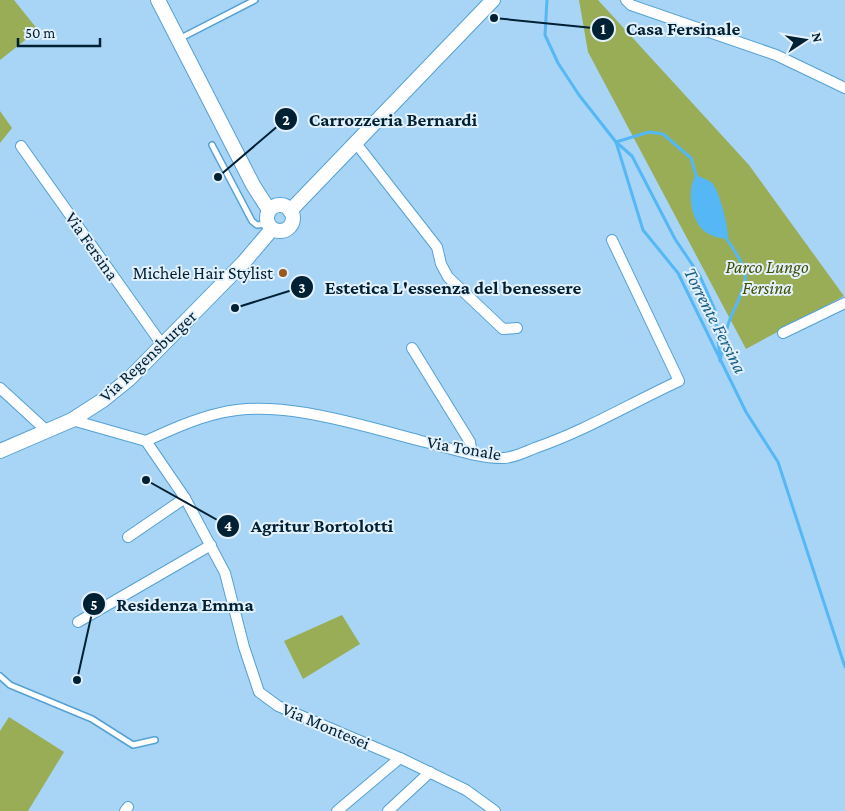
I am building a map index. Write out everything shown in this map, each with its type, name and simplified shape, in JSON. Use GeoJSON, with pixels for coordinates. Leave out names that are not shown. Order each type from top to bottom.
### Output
{"type":"FeatureCollection","features":[{"type":"Feature","properties":{"kind":"main road"},"geometry":{"type":"LineString","coordinates":[[158,0],[270,221],[279,231],[287,229],[293,219],[290,211],[279,206],[270,221]]}},
{"type":"Feature","properties":{"kind":"main road"},"geometry":{"type":"LineString","coordinates":[[290,211],[354,142],[493,0]]}},
{"type":"Feature","properties":{"kind":"main road","name":"Via Regensburger"},"geometry":{"type":"LineString","coordinates":[[0,451],[48,432],[72,420],[103,400],[129,379],[244,262],[270,221]]}},
{"type":"Feature","properties":{"kind":"street"},"geometry":{"type":"LineString","coordinates":[[626,0],[631,5],[776,55],[845,88]]}},
{"type":"Feature","properties":{"kind":"street"},"geometry":{"type":"LineString","coordinates":[[354,142],[437,248],[441,264],[448,276],[503,328],[517,328]]}},
{"type":"Feature","properties":{"kind":"street","name":"Via Fersina"},"geometry":{"type":"LineString","coordinates":[[21,146],[163,346]]}},
{"type":"Feature","properties":{"kind":"street","name":"Via Tonale"},"geometry":{"type":"LineString","coordinates":[[146,442],[185,424],[222,412],[259,409],[322,416],[472,454],[503,458],[548,444],[611,416],[642,398],[679,381],[612,240]]}},
{"type":"Feature","properties":{"kind":"street"},"geometry":{"type":"LineString","coordinates":[[784,333],[845,304]]}},
{"type":"Feature","properties":{"kind":"street"},"geometry":{"type":"LineString","coordinates":[[412,348],[470,442],[472,454]]}},
{"type":"Feature","properties":{"kind":"street"},"geometry":{"type":"LineString","coordinates":[[0,388],[48,432]]}},
{"type":"Feature","properties":{"kind":"street"},"geometry":{"type":"LineString","coordinates":[[72,420],[146,442]]}},
{"type":"Feature","properties":{"kind":"street","name":"Via Montesei"},"geometry":{"type":"LineString","coordinates":[[146,442],[185,498],[212,544],[225,572],[244,647],[260,692],[278,706],[400,758],[466,790],[495,811]]}},
{"type":"Feature","properties":{"kind":"street"},"geometry":{"type":"LineString","coordinates":[[128,537],[185,498]]}},
{"type":"Feature","properties":{"kind":"street"},"geometry":{"type":"LineString","coordinates":[[78,622],[212,544]]}},
{"type":"Feature","properties":{"kind":"street"},"geometry":{"type":"LineString","coordinates":[[337,811],[400,758]]}},
{"type":"Feature","properties":{"kind":"street"},"geometry":{"type":"LineString","coordinates":[[388,811],[430,772]]}},
{"type":"Feature","properties":{"kind":"lane"},"geometry":{"type":"LineString","coordinates":[[178,40],[255,0]]}},
{"type":"Feature","properties":{"kind":"lane"},"geometry":{"type":"LineString","coordinates":[[212,145],[252,221],[257,225],[270,221]]}},
{"type":"Feature","properties":{"kind":"lane"},"geometry":{"type":"LineString","coordinates":[[0,676],[10,685],[92,719],[134,745],[155,740]]}},
{"type":"Feature","properties":{"kind":"green space"},"geometry":{"type":"Polygon","coordinates":[[[0,0],[14,0],[38,30],[0,60],[0,0]]]}},
{"type":"Feature","properties":{"kind":"green space","name":"Parco Lungo Fersina"},"geometry":{"type":"Polygon","coordinates":[[[579,0],[598,0],[749,165],[844,296],[746,349],[588,52],[579,0]]]}},
{"type":"Feature","properties":{"kind":"green space"},"geometry":{"type":"Polygon","coordinates":[[[0,111],[12,128],[0,143],[0,111]]]}},
{"type":"Feature","properties":{"kind":"green space"},"geometry":{"type":"Polygon","coordinates":[[[342,615],[360,644],[303,679],[284,641],[342,615]]]}},
{"type":"Feature","properties":{"kind":"green space"},"geometry":{"type":"Polygon","coordinates":[[[9,717],[64,752],[28,811],[0,811],[0,731],[9,717]]]}},
{"type":"Feature","properties":{"kind":"water"},"geometry":{"type":"Polygon","coordinates":[[[696,175],[711,182],[717,192],[723,209],[728,239],[711,235],[698,224],[691,202],[691,188],[696,175]]]}},
{"type":"Feature","properties":{"kind":"waterway","name":"Torrente Fersina"},"geometry":{"type":"LineString","coordinates":[[547,0],[545,35],[558,63],[579,95],[616,142],[643,230],[678,273],[746,412],[778,462],[845,667]]}},
{"type":"Feature","properties":{"kind":"waterway"},"geometry":{"type":"LineString","coordinates":[[616,142],[649,132],[663,134],[691,158],[697,179]]}},
{"type":"Feature","properties":{"kind":"waterway"},"geometry":{"type":"LineString","coordinates":[[616,142],[632,156],[675,239],[700,276],[715,310],[720,359]]}},
{"type":"Feature","properties":{"kind":"waterway"},"geometry":{"type":"LineString","coordinates":[[720,361],[728,324],[744,286],[745,278],[741,262],[726,238]]}},
{"type":"Feature","properties":{"kind":"place","name":"Casa Fersinale"},"geometry":{"type":"Point","coordinates":[494,18]}},
{"type":"Feature","properties":{"kind":"place","name":"Carrozzeria Bernardi"},"geometry":{"type":"Point","coordinates":[218,177]}},
{"type":"Feature","properties":{"kind":"place","name":"Michele Hair Stylist"},"geometry":{"type":"Point","coordinates":[283,273]}},
{"type":"Feature","properties":{"kind":"place","name":"Estetica L'essenza del benessere"},"geometry":{"type":"Point","coordinates":[235,308]}},
{"type":"Feature","properties":{"kind":"place","name":"Agritur Bortolotti"},"geometry":{"type":"Point","coordinates":[146,480]}},
{"type":"Feature","properties":{"kind":"place","name":"Residenza Emma"},"geometry":{"type":"Point","coordinates":[77,680]}}]}
